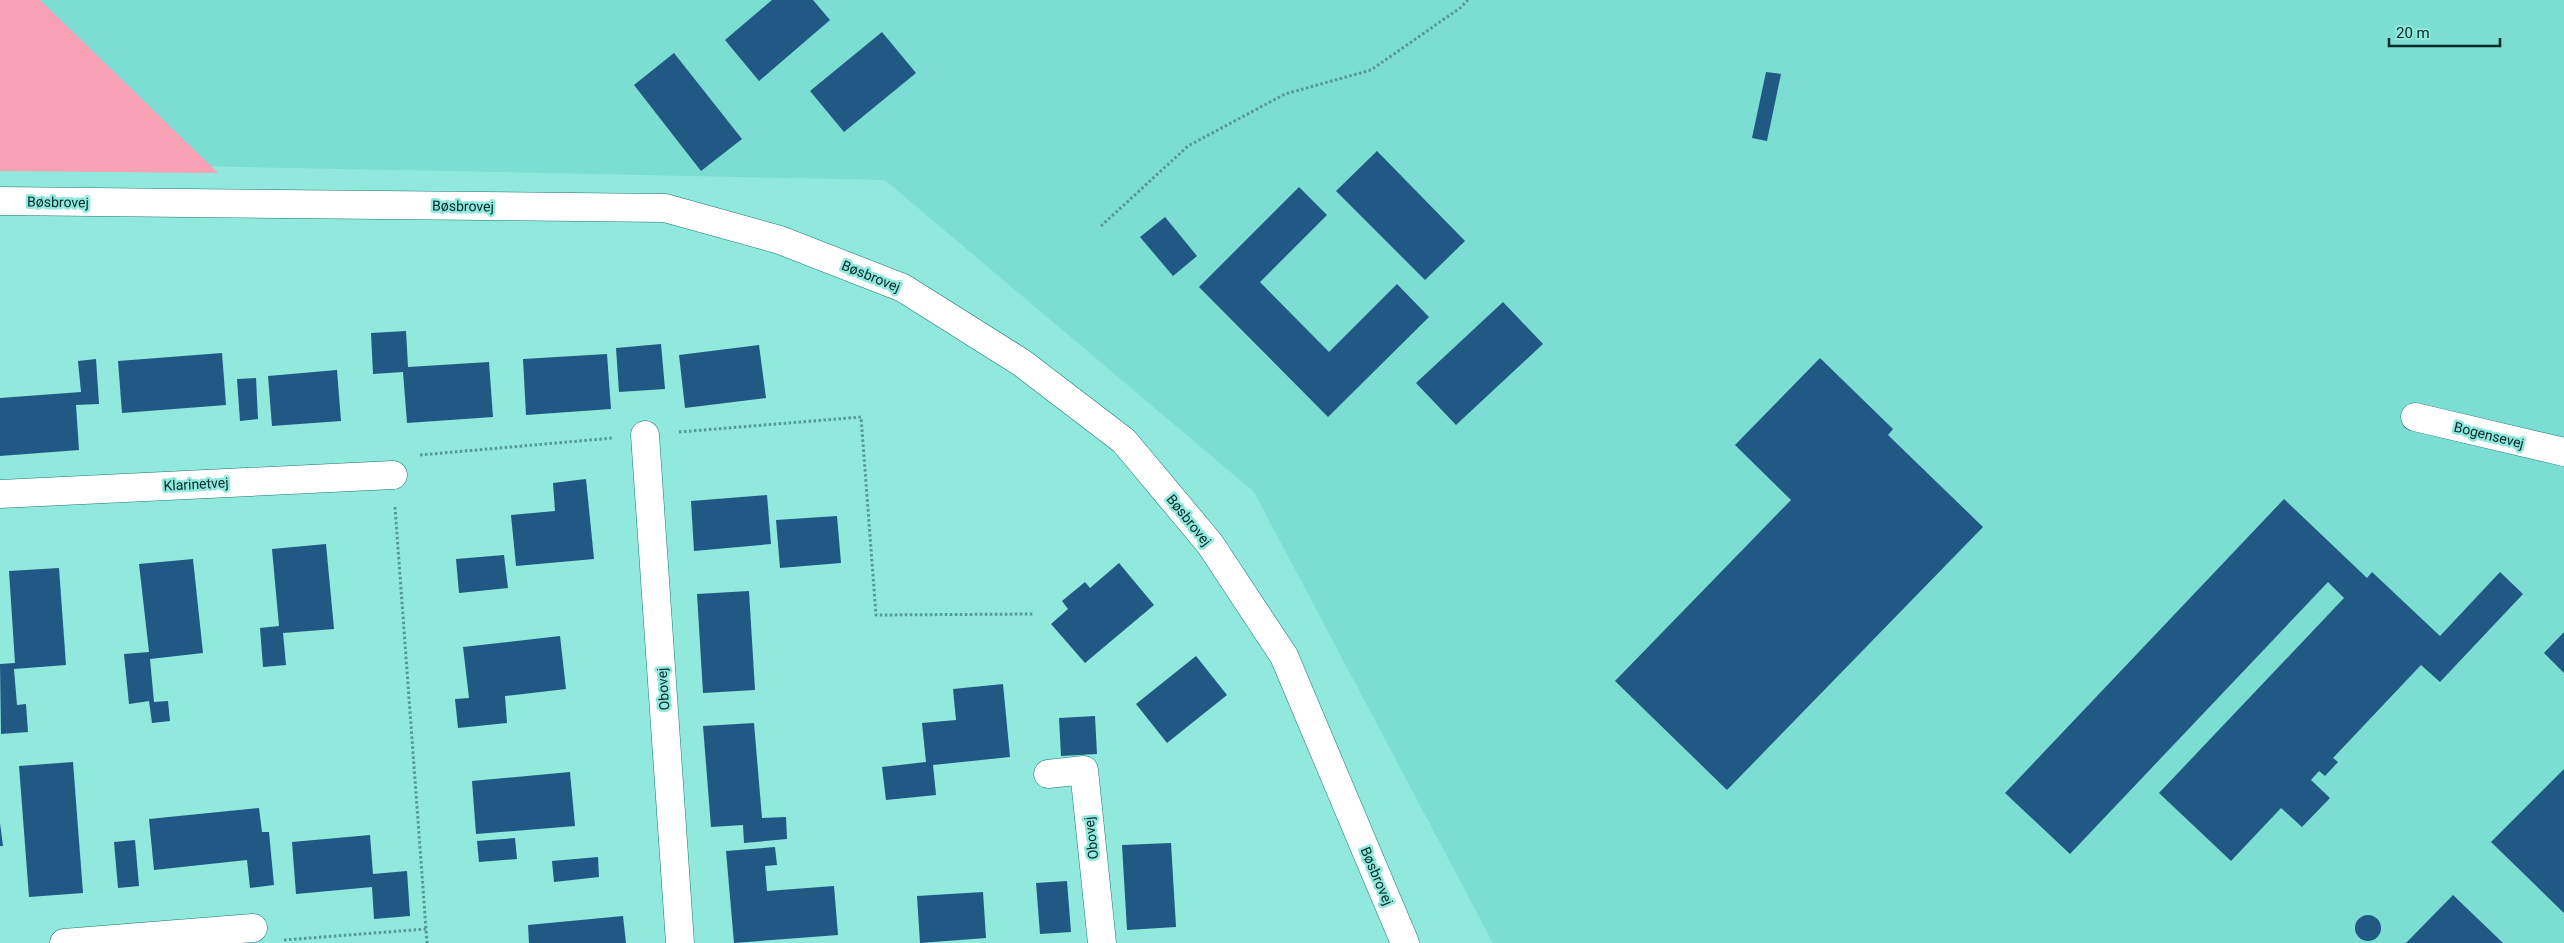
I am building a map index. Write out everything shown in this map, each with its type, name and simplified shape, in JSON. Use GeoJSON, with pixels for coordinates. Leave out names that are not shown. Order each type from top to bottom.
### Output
{"type":"FeatureCollection","features":[{"type":"Feature","properties":{"kind":"street","name":"Bøsbrovej"},"geometry":{"type":"LineString","coordinates":[[0,201],[665,208],[780,240],[903,288],[1022,363],[1124,441],[1210,544],[1284,656],[1405,943]]}},
{"type":"Feature","properties":{"kind":"street","name":"Bogensevej"},"geometry":{"type":"LineString","coordinates":[[2415,417],[2564,452]]}},
{"type":"Feature","properties":{"kind":"street","name":"Obovej"},"geometry":{"type":"LineString","coordinates":[[645,435],[680,943]]}},
{"type":"Feature","properties":{"kind":"street","name":"Klarinetvej"},"geometry":{"type":"LineString","coordinates":[[0,494],[393,475]]}},
{"type":"Feature","properties":{"kind":"street","name":"Obovej"},"geometry":{"type":"LineString","coordinates":[[1048,774],[1084,770],[1102,943]]}},
{"type":"Feature","properties":{"kind":"street"},"geometry":{"type":"LineString","coordinates":[[64,943],[253,928]]}},
{"type":"Feature","properties":{"kind":"path"},"geometry":{"type":"LineString","coordinates":[[1101,226],[1188,146],[1285,94],[1371,70],[1460,8],[1468,0]]}},
{"type":"Feature","properties":{"kind":"path"},"geometry":{"type":"LineString","coordinates":[[426,943],[392,457],[861,417],[876,615],[1033,614]]}},
{"type":"Feature","properties":{"kind":"path"},"geometry":{"type":"LineString","coordinates":[[253,928],[277,941],[426,929]]}},
{"type":"Feature","properties":{"kind":"shaded area"},"geometry":{"type":"Polygon","coordinates":[[[0,0],[2564,0],[2564,943],[1493,943],[1254,492],[885,180],[0,162],[0,0]]]}},
{"type":"Feature","properties":{"kind":"shaded area"},"geometry":{"type":"Polygon","coordinates":[[[0,0],[40,0],[218,173],[0,171],[0,0]]]}},
{"type":"Feature","properties":{"kind":"building"},"geometry":{"type":"Polygon","coordinates":[[[772,0],[813,0],[830,20],[759,81],[725,40],[772,0]]]}},
{"type":"Feature","properties":{"kind":"building"},"geometry":{"type":"Polygon","coordinates":[[[882,32],[916,73],[844,132],[810,91],[882,32]]]}},
{"type":"Feature","properties":{"kind":"building"},"geometry":{"type":"Polygon","coordinates":[[[674,53],[742,139],[701,171],[634,85],[674,53]]]}},
{"type":"Feature","properties":{"kind":"building"},"geometry":{"type":"Polygon","coordinates":[[[1766,72],[1781,74],[1767,141],[1752,138],[1766,72]]]}},
{"type":"Feature","properties":{"kind":"building"},"geometry":{"type":"Polygon","coordinates":[[[1377,151],[1465,241],[1425,280],[1336,191],[1377,151]]]}},
{"type":"Feature","properties":{"kind":"building"},"geometry":{"type":"Polygon","coordinates":[[[1299,187],[1327,215],[1260,282],[1329,352],[1397,284],[1429,317],[1328,417],[1199,287],[1299,187]]]}},
{"type":"Feature","properties":{"kind":"building"},"geometry":{"type":"Polygon","coordinates":[[[1165,217],[1197,256],[1173,276],[1140,237],[1165,217]]]}},
{"type":"Feature","properties":{"kind":"building"},"geometry":{"type":"Polygon","coordinates":[[[1503,302],[1543,344],[1456,425],[1416,383],[1503,302]]]}},
{"type":"Feature","properties":{"kind":"building"},"geometry":{"type":"Polygon","coordinates":[[[406,331],[408,367],[489,362],[493,417],[407,423],[403,372],[373,374],[371,333],[406,331]]]}},
{"type":"Feature","properties":{"kind":"building"},"geometry":{"type":"Polygon","coordinates":[[[661,344],[665,389],[619,392],[616,348],[661,344]]]}},
{"type":"Feature","properties":{"kind":"building"},"geometry":{"type":"Polygon","coordinates":[[[759,345],[766,398],[685,408],[679,355],[759,345]]]}},
{"type":"Feature","properties":{"kind":"building"},"geometry":{"type":"Polygon","coordinates":[[[222,353],[226,405],[122,413],[118,361],[222,353]]]}},
{"type":"Feature","properties":{"kind":"building"},"geometry":{"type":"Polygon","coordinates":[[[607,354],[611,409],[526,415],[523,359],[607,354]]]}},
{"type":"Feature","properties":{"kind":"building"},"geometry":{"type":"Polygon","coordinates":[[[1820,358],[1893,429],[1888,435],[1983,527],[1727,790],[1615,681],[1791,500],[1735,445],[1820,358]]]}},
{"type":"Feature","properties":{"kind":"building"},"geometry":{"type":"Polygon","coordinates":[[[96,359],[99,404],[76,405],[79,450],[0,456],[0,398],[81,392],[78,361],[96,359]]]}},
{"type":"Feature","properties":{"kind":"building"},"geometry":{"type":"Polygon","coordinates":[[[337,370],[341,421],[272,426],[268,376],[337,370]]]}},
{"type":"Feature","properties":{"kind":"building"},"geometry":{"type":"Polygon","coordinates":[[[256,378],[258,419],[240,421],[237,379],[256,378]]]}},
{"type":"Feature","properties":{"kind":"building"},"geometry":{"type":"Polygon","coordinates":[[[586,479],[594,559],[516,566],[511,515],[555,511],[553,483],[586,479]]]}},
{"type":"Feature","properties":{"kind":"building"},"geometry":{"type":"Polygon","coordinates":[[[767,495],[771,544],[694,551],[691,501],[767,495]]]}},
{"type":"Feature","properties":{"kind":"building"},"geometry":{"type":"Polygon","coordinates":[[[2284,499],[2367,578],[2372,572],[2440,636],[2500,572],[2523,594],[2440,682],[2421,665],[2333,758],[2338,762],[2325,776],[2319,771],[2311,780],[2330,798],[2302,827],[2281,808],[2231,861],[2159,793],[2344,598],[2328,582],[2070,854],[2005,793],[2284,499]]]}},
{"type":"Feature","properties":{"kind":"building"},"geometry":{"type":"Polygon","coordinates":[[[837,516],[841,563],[780,568],[776,520],[837,516]]]}},
{"type":"Feature","properties":{"kind":"building"},"geometry":{"type":"Polygon","coordinates":[[[326,544],[334,629],[283,633],[286,665],[263,667],[260,628],[279,626],[272,549],[326,544]]]}},
{"type":"Feature","properties":{"kind":"building"},"geometry":{"type":"Polygon","coordinates":[[[504,555],[508,588],[459,593],[456,559],[504,555]]]}},
{"type":"Feature","properties":{"kind":"building"},"geometry":{"type":"Polygon","coordinates":[[[193,559],[203,653],[150,659],[154,702],[168,701],[170,721],[152,723],[149,701],[129,704],[124,654],[149,652],[139,564],[193,559]]]}},
{"type":"Feature","properties":{"kind":"building"},"geometry":{"type":"Polygon","coordinates":[[[1119,563],[1154,605],[1085,663],[1051,624],[1068,609],[1062,601],[1085,582],[1090,588],[1119,563]]]}},
{"type":"Feature","properties":{"kind":"building"},"geometry":{"type":"Polygon","coordinates":[[[59,568],[66,665],[14,669],[17,705],[26,704],[28,732],[1,734],[0,664],[15,663],[9,571],[59,568]]]}},
{"type":"Feature","properties":{"kind":"building"},"geometry":{"type":"Polygon","coordinates":[[[749,591],[755,690],[703,693],[697,594],[749,591]]]}},
{"type":"Feature","properties":{"kind":"building"},"geometry":{"type":"Polygon","coordinates":[[[2564,632],[2564,673],[2544,653],[2564,632]]]}},
{"type":"Feature","properties":{"kind":"building"},"geometry":{"type":"Polygon","coordinates":[[[560,636],[566,689],[505,696],[507,723],[458,728],[455,699],[469,698],[463,647],[560,636]]]}},
{"type":"Feature","properties":{"kind":"building"},"geometry":{"type":"Polygon","coordinates":[[[1196,656],[1227,695],[1167,743],[1136,704],[1196,656]]]}},
{"type":"Feature","properties":{"kind":"building"},"geometry":{"type":"Polygon","coordinates":[[[1003,684],[1010,757],[933,765],[936,795],[886,800],[882,767],[926,762],[922,723],[956,720],[953,689],[1003,684]]]}},
{"type":"Feature","properties":{"kind":"building"},"geometry":{"type":"Polygon","coordinates":[[[1095,716],[1097,754],[1061,756],[1059,718],[1095,716]]]}},
{"type":"Feature","properties":{"kind":"building"},"geometry":{"type":"Polygon","coordinates":[[[754,723],[762,818],[786,817],[787,839],[744,843],[743,825],[711,827],[703,726],[754,723]]]}},
{"type":"Feature","properties":{"kind":"building"},"geometry":{"type":"Polygon","coordinates":[[[73,762],[83,893],[29,897],[19,766],[73,762]]]}},
{"type":"Feature","properties":{"kind":"building"},"geometry":{"type":"Polygon","coordinates":[[[2564,769],[2564,913],[2491,842],[2564,769]]]}},
{"type":"Feature","properties":{"kind":"building"},"geometry":{"type":"Polygon","coordinates":[[[570,772],[575,826],[476,834],[472,781],[570,772]]]}},
{"type":"Feature","properties":{"kind":"building"},"geometry":{"type":"Polygon","coordinates":[[[259,808],[262,832],[269,832],[274,885],[250,888],[247,860],[154,870],[149,819],[259,808]]]}},
{"type":"Feature","properties":{"kind":"building"},"geometry":{"type":"Polygon","coordinates":[[[0,823],[3,846],[0,846],[0,823]]]}},
{"type":"Feature","properties":{"kind":"building"},"geometry":{"type":"Polygon","coordinates":[[[370,835],[373,874],[407,871],[410,916],[374,919],[372,887],[296,894],[292,842],[370,835]]]}},
{"type":"Feature","properties":{"kind":"building"},"geometry":{"type":"Polygon","coordinates":[[[515,838],[517,859],[479,862],[477,841],[515,838]]]}},
{"type":"Feature","properties":{"kind":"building"},"geometry":{"type":"Polygon","coordinates":[[[135,840],[139,886],[118,888],[114,842],[135,840]]]}},
{"type":"Feature","properties":{"kind":"building"},"geometry":{"type":"Polygon","coordinates":[[[1171,843],[1176,927],[1127,930],[1122,845],[1171,843]]]}},
{"type":"Feature","properties":{"kind":"building"},"geometry":{"type":"Polygon","coordinates":[[[775,847],[777,865],[765,866],[767,891],[834,886],[838,935],[734,943],[726,851],[775,847]]]}},
{"type":"Feature","properties":{"kind":"building"},"geometry":{"type":"Polygon","coordinates":[[[598,857],[599,877],[554,882],[552,861],[598,857]]]}},
{"type":"Feature","properties":{"kind":"building"},"geometry":{"type":"Polygon","coordinates":[[[1067,881],[1071,932],[1040,934],[1036,883],[1067,881]]]}},
{"type":"Feature","properties":{"kind":"building"},"geometry":{"type":"Polygon","coordinates":[[[983,892],[986,938],[920,943],[917,896],[983,892]]]}},
{"type":"Feature","properties":{"kind":"building"},"geometry":{"type":"Polygon","coordinates":[[[2453,895],[2503,943],[2406,943],[2453,895]]]}},
{"type":"Feature","properties":{"kind":"building"},"geometry":{"type":"Polygon","coordinates":[[[2368,915],[2377,919],[2381,928],[2377,937],[2368,941],[2359,937],[2355,928],[2359,919],[2368,915]]]}},
{"type":"Feature","properties":{"kind":"building"},"geometry":{"type":"Polygon","coordinates":[[[623,916],[626,943],[529,943],[528,925],[623,916]]]}}]}
